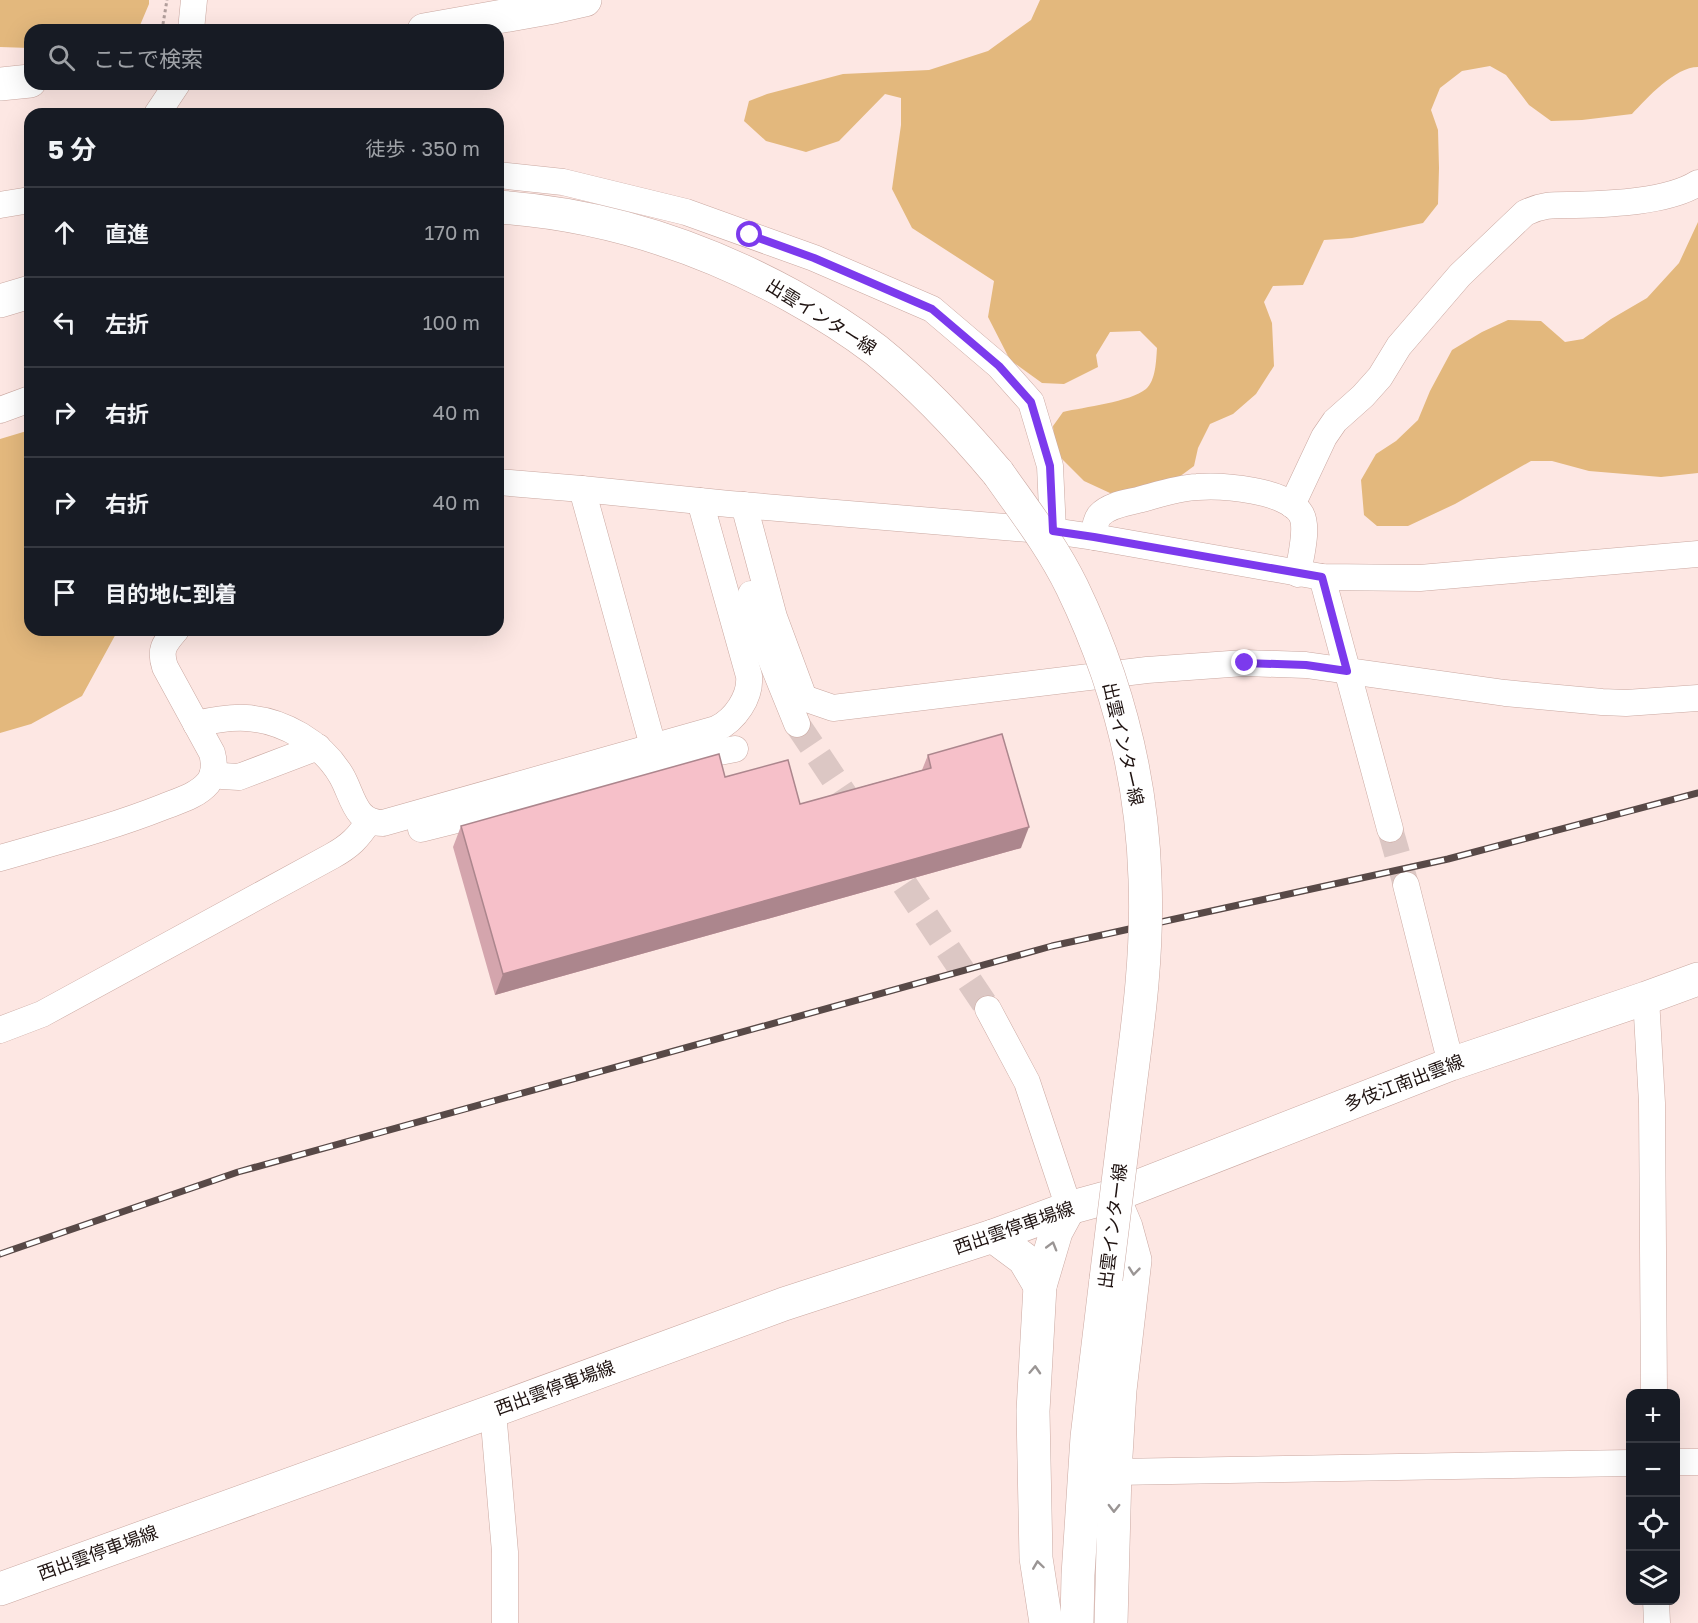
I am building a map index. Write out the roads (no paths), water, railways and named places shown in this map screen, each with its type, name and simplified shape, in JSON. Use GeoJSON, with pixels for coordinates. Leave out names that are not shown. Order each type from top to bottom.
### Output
{"type":"FeatureCollection","features":[{"type":"Feature","properties":{"kind":"main road"},"geometry":{"type":"LineString","coordinates":[[458,24],[585,0]]}},
{"type":"Feature","properties":{"kind":"main road"},"geometry":{"type":"LineString","coordinates":[[0,84],[24,82]]}},
{"type":"Feature","properties":{"kind":"main road","name":"出雲インター線"},"geometry":{"type":"LineString","coordinates":[[504,208],[547,212],[626,228],[670,241],[720,260],[764,280],[843,327],[876,350],[942,409],[998,473],[1049,547],[1072,586],[1094,638],[1129,749],[1143,838],[1146,879],[1144,961],[1140,1008],[1087,1437],[1077,1623]]}},
{"type":"Feature","properties":{"kind":"main road"},"geometry":{"type":"LineString","coordinates":[[0,301],[24,294]]}},
{"type":"Feature","properties":{"kind":"main road","name":"多伎江南出雲線"},"geometry":{"type":"LineString","coordinates":[[1113,1196],[1451,1064],[1698,979]]}},
{"type":"Feature","properties":{"kind":"main road"},"geometry":{"type":"LineString","coordinates":[[1112,1623],[1115,1472],[1120,1389],[1135,1260],[1126,1227],[1113,1196]]}},
{"type":"Feature","properties":{"kind":"main road","name":"西出雲停車場線"},"geometry":{"type":"LineString","coordinates":[[0,1589],[784,1304],[993,1236],[1069,1208],[1113,1196]]}},
{"type":"Feature","properties":{"kind":"main road"},"geometry":{"type":"LineString","coordinates":[[1046,1623],[1036,1557],[1033,1422],[1040,1286],[1056,1232],[1069,1208]]}},
{"type":"Feature","properties":{"kind":"main road"},"geometry":{"type":"LineString","coordinates":[[993,1236],[1024,1259],[1040,1286]]}},
{"type":"Feature","properties":{"kind":"street"},"geometry":{"type":"LineString","coordinates":[[192,24],[194,0]]}},
{"type":"Feature","properties":{"kind":"street"},"geometry":{"type":"LineString","coordinates":[[162,108],[173,90]]}},
{"type":"Feature","properties":{"kind":"street"},"geometry":{"type":"LineString","coordinates":[[504,176],[562,182],[687,212],[814,258],[932,309],[999,366],[1031,402],[1050,466],[1053,531]]}},
{"type":"Feature","properties":{"kind":"street"},"geometry":{"type":"LineString","coordinates":[[1293,505],[1324,437],[1335,421],[1363,396],[1380,376],[1399,346],[1460,275],[1525,213],[1553,204],[1575,205],[1633,201],[1663,196],[1698,183]]}},
{"type":"Feature","properties":{"kind":"street"},"geometry":{"type":"LineString","coordinates":[[0,205],[24,201]]}},
{"type":"Feature","properties":{"kind":"street"},"geometry":{"type":"LineString","coordinates":[[0,410],[24,401]]}},
{"type":"Feature","properties":{"kind":"street"},"geometry":{"type":"LineString","coordinates":[[504,482],[737,505],[1053,531],[1310,575],[1420,578],[1698,554]]}},
{"type":"Feature","properties":{"kind":"street"},"geometry":{"type":"LineString","coordinates":[[1094,537],[1096,520],[1100,514],[1110,508],[1174,490],[1198,487],[1241,489],[1281,499],[1293,505],[1304,520],[1310,575],[1347,671],[1390,829]]}},
{"type":"Feature","properties":{"kind":"street"},"geometry":{"type":"LineString","coordinates":[[582,489],[652,746]]}},
{"type":"Feature","properties":{"kind":"street"},"geometry":{"type":"LineString","coordinates":[[0,1030],[53,1009],[332,856],[350,845],[363,830],[724,725],[746,698],[750,676],[700,501]]}},
{"type":"Feature","properties":{"kind":"street"},"geometry":{"type":"LineString","coordinates":[[737,505],[804,698],[833,708],[1147,670],[1245,663],[1306,665],[1505,693],[1602,702],[1626,703],[1698,698]]}},
{"type":"Feature","properties":{"kind":"street"},"geometry":{"type":"LineString","coordinates":[[737,505],[761,635],[796,724]]}},
{"type":"Feature","properties":{"kind":"street"},"geometry":{"type":"LineString","coordinates":[[0,858],[122,823],[184,799],[200,791],[208,783],[213,773],[212,753],[165,667],[162,657],[165,642],[170,636]]}},
{"type":"Feature","properties":{"kind":"street"},"geometry":{"type":"LineString","coordinates":[[196,724],[231,718],[263,720],[298,734],[318,747],[341,774],[358,811],[363,830],[362,841],[372,842],[506,808],[652,765],[735,749]]}},
{"type":"Feature","properties":{"kind":"street"},"geometry":{"type":"LineString","coordinates":[[213,773],[239,777],[318,747]]}},
{"type":"Feature","properties":{"kind":"street"},"geometry":{"type":"LineString","coordinates":[[1406,885],[1451,1064]]}},
{"type":"Feature","properties":{"kind":"street"},"geometry":{"type":"LineString","coordinates":[[1646,998],[1652,1103],[1654,1389]]}},
{"type":"Feature","properties":{"kind":"street"},"geometry":{"type":"LineString","coordinates":[[988,1009],[1027,1082],[1069,1208]]}},
{"type":"Feature","properties":{"kind":"street"},"geometry":{"type":"LineString","coordinates":[[493,1411],[505,1552],[505,1623]]}},
{"type":"Feature","properties":{"kind":"street"},"geometry":{"type":"LineString","coordinates":[[1680,1462],[1698,1462]]}},
{"type":"Feature","properties":{"kind":"street"},"geometry":{"type":"LineString","coordinates":[[1115,1472],[1626,1463]]}},
{"type":"Feature","properties":{"kind":"street"},"geometry":{"type":"LineString","coordinates":[[1656,1605],[1657,1623]]}},
{"type":"Feature","properties":{"kind":"tunnel"},"geometry":{"type":"LineString","coordinates":[[797,724],[863,822]]}},
{"type":"Feature","properties":{"kind":"tunnel"},"geometry":{"type":"LineString","coordinates":[[1390,829],[1406,885]]}},
{"type":"Feature","properties":{"kind":"tunnel"},"geometry":{"type":"LineString","coordinates":[[883,852],[988,1009]]}},
{"type":"Feature","properties":{"kind":"railway"},"geometry":{"type":"LineString","coordinates":[[0,1254],[238,1172],[1052,946],[1448,859],[1698,793]]}}]}
